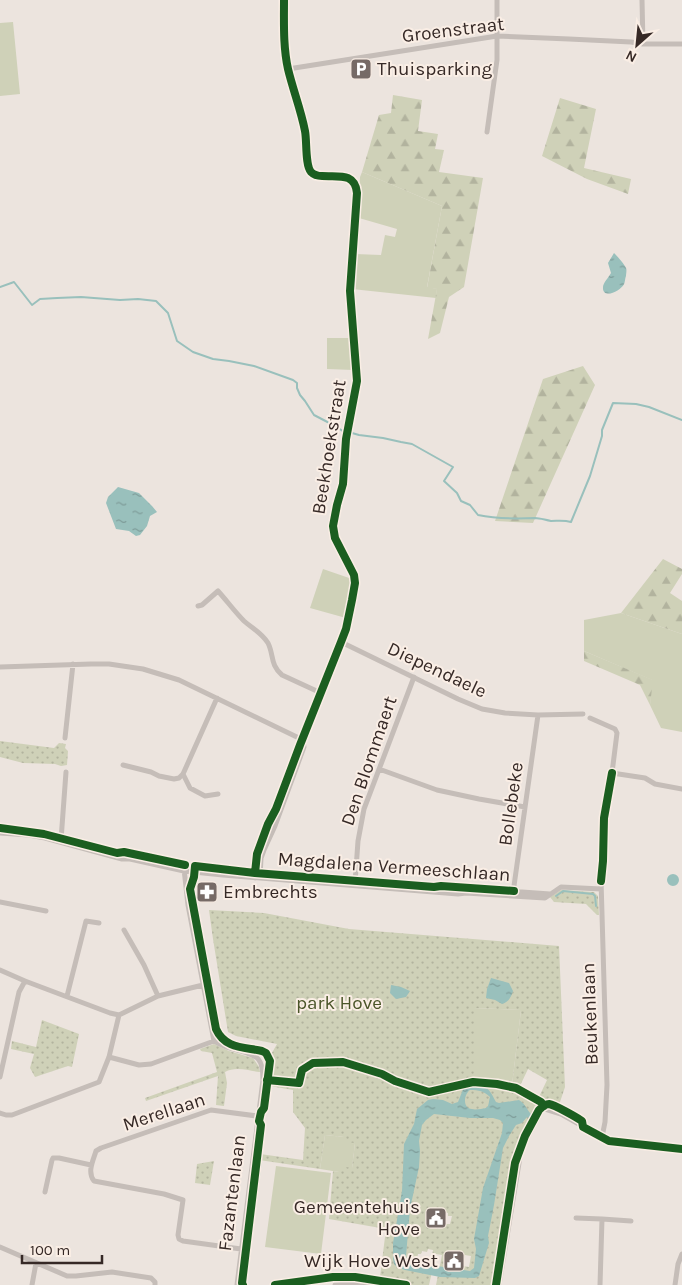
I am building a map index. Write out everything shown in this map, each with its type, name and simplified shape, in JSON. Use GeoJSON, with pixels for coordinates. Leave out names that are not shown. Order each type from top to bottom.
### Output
{"type":"FeatureCollection","features":[{"type":"Feature","properties":{"kind":"street","name":"Beekhoekstraat"},"geometry":{"type":"LineString","coordinates":[[284,0],[284,49],[304,121],[310,171],[318,176],[347,177],[352,179],[357,193],[350,291],[357,381],[346,439],[344,478],[333,526],[335,538],[354,575],[354,590],[346,629],[341,642]]}},
{"type":"Feature","properties":{"kind":"street"},"geometry":{"type":"LineString","coordinates":[[487,132],[497,60],[497,0]]}},
{"type":"Feature","properties":{"kind":"street"},"geometry":{"type":"LineString","coordinates":[[642,0],[643,44]]}},
{"type":"Feature","properties":{"kind":"street","name":"Groenstraat"},"geometry":{"type":"LineString","coordinates":[[288,69],[497,36],[569,38],[643,44],[682,44]]}},
{"type":"Feature","properties":{"kind":"street"},"geometry":{"type":"LineString","coordinates":[[198,606],[202,605],[218,591],[244,621],[258,630],[264,637],[270,647],[273,665],[278,672],[321,693]]}},
{"type":"Feature","properties":{"kind":"street"},"geometry":{"type":"LineString","coordinates":[[258,875],[257,854],[341,642]]}},
{"type":"Feature","properties":{"kind":"street","name":"Diependaele"},"geometry":{"type":"LineString","coordinates":[[341,642],[482,709],[505,713],[538,715],[583,714]]}},
{"type":"Feature","properties":{"kind":"street"},"geometry":{"type":"LineString","coordinates":[[65,738],[73,664]]}},
{"type":"Feature","properties":{"kind":"street"},"geometry":{"type":"LineString","coordinates":[[0,667],[109,664],[143,669],[179,680],[303,740]]}},
{"type":"Feature","properties":{"kind":"street","name":"Den Blommaert"},"geometry":{"type":"LineString","coordinates":[[355,883],[361,821],[414,677]]}},
{"type":"Feature","properties":{"kind":"street"},"geometry":{"type":"LineString","coordinates":[[123,765],[159,776],[179,778],[183,774],[217,698]]}},
{"type":"Feature","properties":{"kind":"street","name":"Bollebeke"},"geometry":{"type":"LineString","coordinates":[[513,894],[538,715]]}},
{"type":"Feature","properties":{"kind":"street","name":"Beukenlaan"},"geometry":{"type":"LineString","coordinates":[[590,718],[612,727],[616,731],[612,773],[604,818],[604,861],[601,889],[608,1085],[606,1122],[602,1137]]}},
{"type":"Feature","properties":{"kind":"street"},"geometry":{"type":"LineString","coordinates":[[379,769],[437,790],[479,800],[525,807]]}},
{"type":"Feature","properties":{"kind":"street"},"geometry":{"type":"LineString","coordinates":[[61,841],[66,772]]}},
{"type":"Feature","properties":{"kind":"street"},"geometry":{"type":"LineString","coordinates":[[612,773],[645,778],[655,784],[682,789]]}},
{"type":"Feature","properties":{"kind":"street"},"geometry":{"type":"LineString","coordinates":[[183,774],[190,788],[206,796],[218,794]]}},
{"type":"Feature","properties":{"kind":"street","name":"Magdalena Vermeeschlaan"},"geometry":{"type":"LineString","coordinates":[[0,828],[34,832],[122,859],[184,868],[355,883],[446,886],[545,898],[561,887],[601,889]]}},
{"type":"Feature","properties":{"kind":"street","name":"Magdalena Vermeeschlaan"},"geometry":{"type":"LineString","coordinates":[[0,833],[29,835],[61,841]]}},
{"type":"Feature","properties":{"kind":"street"},"geometry":{"type":"LineString","coordinates":[[109,1057],[139,1065],[151,1064],[214,1041],[188,905],[184,868]]}},
{"type":"Feature","properties":{"kind":"street"},"geometry":{"type":"LineString","coordinates":[[0,902],[46,911]]}},
{"type":"Feature","properties":{"kind":"street"},"geometry":{"type":"LineString","coordinates":[[67,996],[86,921],[99,923]]}},
{"type":"Feature","properties":{"kind":"street"},"geometry":{"type":"LineString","coordinates":[[124,930],[144,965],[158,996]]}},
{"type":"Feature","properties":{"kind":"street"},"geometry":{"type":"LineString","coordinates":[[0,970],[119,1015],[158,996],[203,985]]}},
{"type":"Feature","properties":{"kind":"street"},"geometry":{"type":"LineString","coordinates":[[0,1077],[1,1064],[20,992],[25,981]]}},
{"type":"Feature","properties":{"kind":"street"},"geometry":{"type":"LineString","coordinates":[[0,1114],[12,1115],[99,1082],[109,1057],[119,1015]]}},
{"type":"Feature","properties":{"kind":"street","name":"Fazantenlaan"},"geometry":{"type":"LineString","coordinates":[[214,1041],[234,1050],[252,1054],[259,1060],[263,1068],[237,1285]]}},
{"type":"Feature","properties":{"kind":"street"},"geometry":{"type":"LineString","coordinates":[[499,1285],[520,1157],[526,1140],[542,1110],[545,1109],[561,1114],[609,1141],[682,1149]]}},
{"type":"Feature","properties":{"kind":"street","name":"Merellaan"},"geometry":{"type":"LineString","coordinates":[[92,1165],[96,1151],[101,1148],[211,1110],[257,1116]]}},
{"type":"Feature","properties":{"kind":"street"},"geometry":{"type":"LineString","coordinates":[[45,1192],[53,1158],[92,1165],[91,1175],[94,1181],[164,1194],[183,1200],[179,1239],[242,1249]]}},
{"type":"Feature","properties":{"kind":"street"},"geometry":{"type":"LineString","coordinates":[[576,1218],[631,1221]]}},
{"type":"Feature","properties":{"kind":"street"},"geometry":{"type":"LineString","coordinates":[[600,1285],[602,1219]]}},
{"type":"Feature","properties":{"kind":"street"},"geometry":{"type":"LineString","coordinates":[[0,1247],[67,1276],[112,1272],[151,1278],[156,1282],[156,1285]]}},
{"type":"Feature","properties":{"kind":"street"},"geometry":{"type":"LineString","coordinates":[[675,1285],[678,1264],[682,1254]]}},
{"type":"Feature","properties":{"kind":"street"},"geometry":{"type":"LineString","coordinates":[[32,1285],[36,1263]]}},
{"type":"Feature","properties":{"kind":"street"},"geometry":{"type":"LineString","coordinates":[[335,1285],[371,1285]]}},
{"type":"Feature","properties":{"kind":"green space"},"geometry":{"type":"Polygon","coordinates":[[[13,22],[20,94],[0,96],[0,23],[13,22]]]}},
{"type":"Feature","properties":{"kind":"green space"},"geometry":{"type":"Polygon","coordinates":[[[393,95],[422,100],[418,131],[438,134],[435,149],[444,150],[439,172],[483,178],[464,287],[449,297],[440,333],[428,339],[437,289],[427,288],[442,206],[362,172],[379,115],[391,113],[393,95]]]}},
{"type":"Feature","properties":{"kind":"green space"},"geometry":{"type":"Polygon","coordinates":[[[560,98],[596,109],[584,168],[631,179],[628,194],[587,179],[542,156],[560,98]]]}},
{"type":"Feature","properties":{"kind":"green space"},"geometry":{"type":"Polygon","coordinates":[[[362,172],[442,206],[427,287],[437,289],[436,298],[352,289],[355,254],[381,255],[385,235],[395,237],[397,229],[359,218],[360,177],[362,172]]]}},
{"type":"Feature","properties":{"kind":"green space"},"geometry":{"type":"Polygon","coordinates":[[[327,338],[349,338],[353,370],[327,369],[327,338]]]}},
{"type":"Feature","properties":{"kind":"green space"},"geometry":{"type":"Polygon","coordinates":[[[583,366],[595,385],[533,523],[495,521],[543,379],[583,366]]]}},
{"type":"Feature","properties":{"kind":"green space"},"geometry":{"type":"Polygon","coordinates":[[[663,559],[682,569],[682,574],[670,593],[682,601],[682,634],[621,613],[663,559]]]}},
{"type":"Feature","properties":{"kind":"green space"},"geometry":{"type":"Polygon","coordinates":[[[323,569],[352,579],[346,618],[310,608],[323,569]]]}},
{"type":"Feature","properties":{"kind":"green space"},"geometry":{"type":"Polygon","coordinates":[[[621,613],[682,634],[682,732],[661,728],[650,705],[652,680],[584,651],[584,620],[621,613]]]}},
{"type":"Feature","properties":{"kind":"green space"},"geometry":{"type":"Polygon","coordinates":[[[584,651],[653,680],[650,705],[640,685],[584,661],[584,651]]]}},
{"type":"Feature","properties":{"kind":"green space"},"geometry":{"type":"Polygon","coordinates":[[[0,741],[54,748],[59,743],[66,744],[65,748],[68,751],[67,765],[23,763],[0,757],[0,741]]]}},
{"type":"Feature","properties":{"kind":"green space"},"geometry":{"type":"Polygon","coordinates":[[[561,890],[594,892],[598,896],[599,915],[586,904],[554,902],[550,897],[561,890]]]}},
{"type":"Feature","properties":{"kind":"green space","name":"park Hove"},"geometry":{"type":"Polygon","coordinates":[[[209,910],[264,913],[349,929],[559,946],[565,1087],[558,1108],[543,1103],[524,1135],[515,1158],[495,1285],[436,1285],[442,1255],[436,1254],[429,1285],[383,1285],[371,1283],[371,1275],[380,1277],[386,1229],[329,1219],[333,1171],[339,1172],[340,1166],[352,1168],[355,1143],[344,1142],[344,1137],[325,1135],[320,1169],[259,1160],[260,1154],[303,1160],[305,1128],[293,1112],[293,1090],[270,1086],[269,1058],[277,1044],[236,1036],[228,1032],[209,910]],[[474,1008],[474,1080],[512,1085],[521,1010],[474,1008]],[[528,1069],[519,1088],[538,1099],[547,1080],[528,1069]],[[434,1212],[432,1222],[443,1223],[446,1226],[446,1224],[450,1224],[452,1216],[448,1216],[448,1213],[444,1212],[444,1215],[434,1212]],[[433,1250],[422,1251],[421,1254],[418,1254],[417,1259],[431,1261],[433,1250]],[[447,1252],[445,1263],[469,1267],[471,1256],[465,1255],[464,1259],[452,1258],[452,1253],[447,1252]]]}},
{"type":"Feature","properties":{"kind":"green space"},"geometry":{"type":"Polygon","coordinates":[[[474,1008],[521,1010],[512,1085],[474,1080],[474,1008]]]}},
{"type":"Feature","properties":{"kind":"green space"},"geometry":{"type":"Polygon","coordinates":[[[42,1020],[79,1034],[72,1067],[68,1066],[35,1077],[30,1068],[34,1054],[11,1049],[12,1041],[36,1047],[42,1020]]]}},
{"type":"Feature","properties":{"kind":"green space"},"geometry":{"type":"Polygon","coordinates":[[[214,1044],[229,1051],[253,1058],[260,1072],[238,1069],[225,1072],[227,1083],[224,1106],[216,1105],[218,1076],[146,1101],[145,1098],[217,1072],[212,1053],[201,1051],[200,1049],[214,1044]]]}},
{"type":"Feature","properties":{"kind":"green space"},"geometry":{"type":"Polygon","coordinates":[[[325,1135],[344,1137],[355,1143],[352,1168],[339,1172],[320,1169],[325,1135]]]}},
{"type":"Feature","properties":{"kind":"green space"},"geometry":{"type":"Polygon","coordinates":[[[214,1161],[210,1185],[195,1183],[197,1164],[214,1161]]]}},
{"type":"Feature","properties":{"kind":"green space"},"geometry":{"type":"Polygon","coordinates":[[[276,1166],[331,1173],[321,1254],[265,1247],[276,1166]]]}},
{"type":"Feature","properties":{"kind":"water"},"geometry":{"type":"Polygon","coordinates":[[[614,253],[625,267],[626,276],[622,287],[608,294],[603,291],[603,287],[611,273],[608,263],[614,253]]]}},
{"type":"Feature","properties":{"kind":"water"},"geometry":{"type":"Polygon","coordinates":[[[118,487],[139,493],[157,512],[150,516],[147,526],[140,535],[136,536],[129,531],[116,529],[106,503],[108,497],[118,487]]]}},
{"type":"Feature","properties":{"kind":"water"},"geometry":{"type":"Polygon","coordinates":[[[675,874],[678,875],[678,885],[671,886],[668,885],[667,878],[668,875],[675,874]]]}},
{"type":"Feature","properties":{"kind":"water"},"geometry":{"type":"Polygon","coordinates":[[[491,978],[509,983],[513,991],[506,1002],[502,1004],[486,998],[491,978]]]}},
{"type":"Feature","properties":{"kind":"water"},"geometry":{"type":"Polygon","coordinates":[[[391,985],[410,991],[406,997],[396,999],[390,993],[391,985]]]}},
{"type":"Feature","properties":{"kind":"water"},"geometry":{"type":"Polygon","coordinates":[[[464,1087],[486,1088],[491,1092],[496,1102],[499,1103],[519,1100],[533,1116],[531,1119],[527,1117],[522,1123],[516,1125],[503,1148],[488,1236],[489,1243],[479,1276],[475,1278],[440,1277],[405,1270],[397,1267],[393,1259],[393,1243],[402,1191],[404,1144],[414,1124],[417,1109],[428,1100],[433,1099],[443,1100],[452,1104],[458,1102],[464,1087]],[[470,1090],[465,1098],[465,1104],[469,1108],[474,1109],[486,1108],[490,1097],[481,1091],[470,1090]],[[434,1114],[422,1125],[419,1141],[419,1167],[410,1209],[406,1256],[411,1262],[470,1271],[474,1268],[476,1249],[474,1239],[483,1188],[502,1133],[503,1123],[493,1118],[470,1118],[434,1114]]]}},
{"type":"Feature","properties":{"kind":"waterway"},"geometry":{"type":"LineString","coordinates":[[318,178],[349,181]]}},
{"type":"Feature","properties":{"kind":"waterway"},"geometry":{"type":"LineString","coordinates":[[0,287],[14,282],[32,305],[40,299],[81,297],[156,301],[168,313],[177,341],[193,352],[213,359],[254,366],[293,380],[297,383],[300,395],[314,415],[344,432]]}},
{"type":"Feature","properties":{"kind":"waterway"},"geometry":{"type":"LineString","coordinates":[[329,524],[338,490],[344,432],[352,387]]}},
{"type":"Feature","properties":{"kind":"waterway"},"geometry":{"type":"LineString","coordinates":[[349,433],[412,444],[453,467],[444,481],[457,493],[461,501],[470,505],[478,515],[571,522],[590,476],[602,436],[602,430],[613,403],[636,404],[649,407],[682,420]]}},
{"type":"Feature","properties":{"kind":"waterway"},"geometry":{"type":"LineString","coordinates":[[337,533],[337,521],[341,499],[345,493],[347,474]]}},
{"type":"Feature","properties":{"kind":"waterway"},"geometry":{"type":"LineString","coordinates":[[116,855],[131,857]]}},
{"type":"Feature","properties":{"kind":"waterway"},"geometry":{"type":"LineString","coordinates":[[424,889],[450,891],[454,889]]}},
{"type":"Feature","properties":{"kind":"waterway"},"geometry":{"type":"LineString","coordinates":[[556,896],[563,891],[593,894],[596,906]]}},
{"type":"Feature","properties":{"kind":"waterway"},"geometry":{"type":"LineString","coordinates":[[250,1247],[261,1161]]}},
{"type":"Feature","properties":{"kind":"waterway"},"geometry":{"type":"LineString","coordinates":[[246,1281],[250,1250]]}},
{"type":"Feature","properties":{"kind":"cycle path"},"geometry":{"type":"LineString","coordinates":[[255,873],[257,854],[268,824],[276,809],[346,629],[355,583],[354,575],[335,538],[333,526],[343,484],[346,439],[357,381],[350,291],[357,193],[356,186],[349,179],[340,176],[318,176],[309,169],[305,131],[286,60],[284,0]]}},
{"type":"Feature","properties":{"kind":"cycle path"},"geometry":{"type":"LineString","coordinates":[[601,881],[604,818],[612,773]]}},
{"type":"Feature","properties":{"kind":"cycle path"},"geometry":{"type":"LineString","coordinates":[[0,828],[44,834],[117,853],[124,852],[185,865]]}},
{"type":"Feature","properties":{"kind":"cycle path"},"geometry":{"type":"LineString","coordinates":[[243,1285],[261,1125],[259,1121],[264,1108],[270,1061],[266,1053],[262,1051],[230,1044],[220,1036],[216,1029],[190,889],[195,866],[255,873],[434,887],[514,891]]}},
{"type":"Feature","properties":{"kind":"cycle path"},"geometry":{"type":"LineString","coordinates":[[267,1080],[299,1083],[302,1070],[313,1063],[343,1062],[382,1074],[395,1081],[429,1092],[473,1082],[516,1088],[541,1102],[544,1106]]}},
{"type":"Feature","properties":{"kind":"cycle path"},"geometry":{"type":"LineString","coordinates":[[496,1285],[515,1163],[525,1136],[543,1106],[549,1104],[566,1111],[582,1121],[583,1127],[609,1141],[682,1149]]}},
{"type":"Feature","properties":{"kind":"cycle path"},"geometry":{"type":"LineString","coordinates":[[275,1285],[333,1277],[355,1277],[406,1285]]}},
{"type":"Feature","properties":{"kind":"place","name":"Thuisparking"},"geometry":{"type":"Point","coordinates":[361,69]}},
{"type":"Feature","properties":{"kind":"place","name":"Embrechts"},"geometry":{"type":"Point","coordinates":[207,892]}},
{"type":"Feature","properties":{"kind":"place","name":"Gemeentehuis Hove"},"geometry":{"type":"Point","coordinates":[436,1218]}},
{"type":"Feature","properties":{"kind":"place","name":"Wijk Hove West"},"geometry":{"type":"Point","coordinates":[454,1261]}}]}
